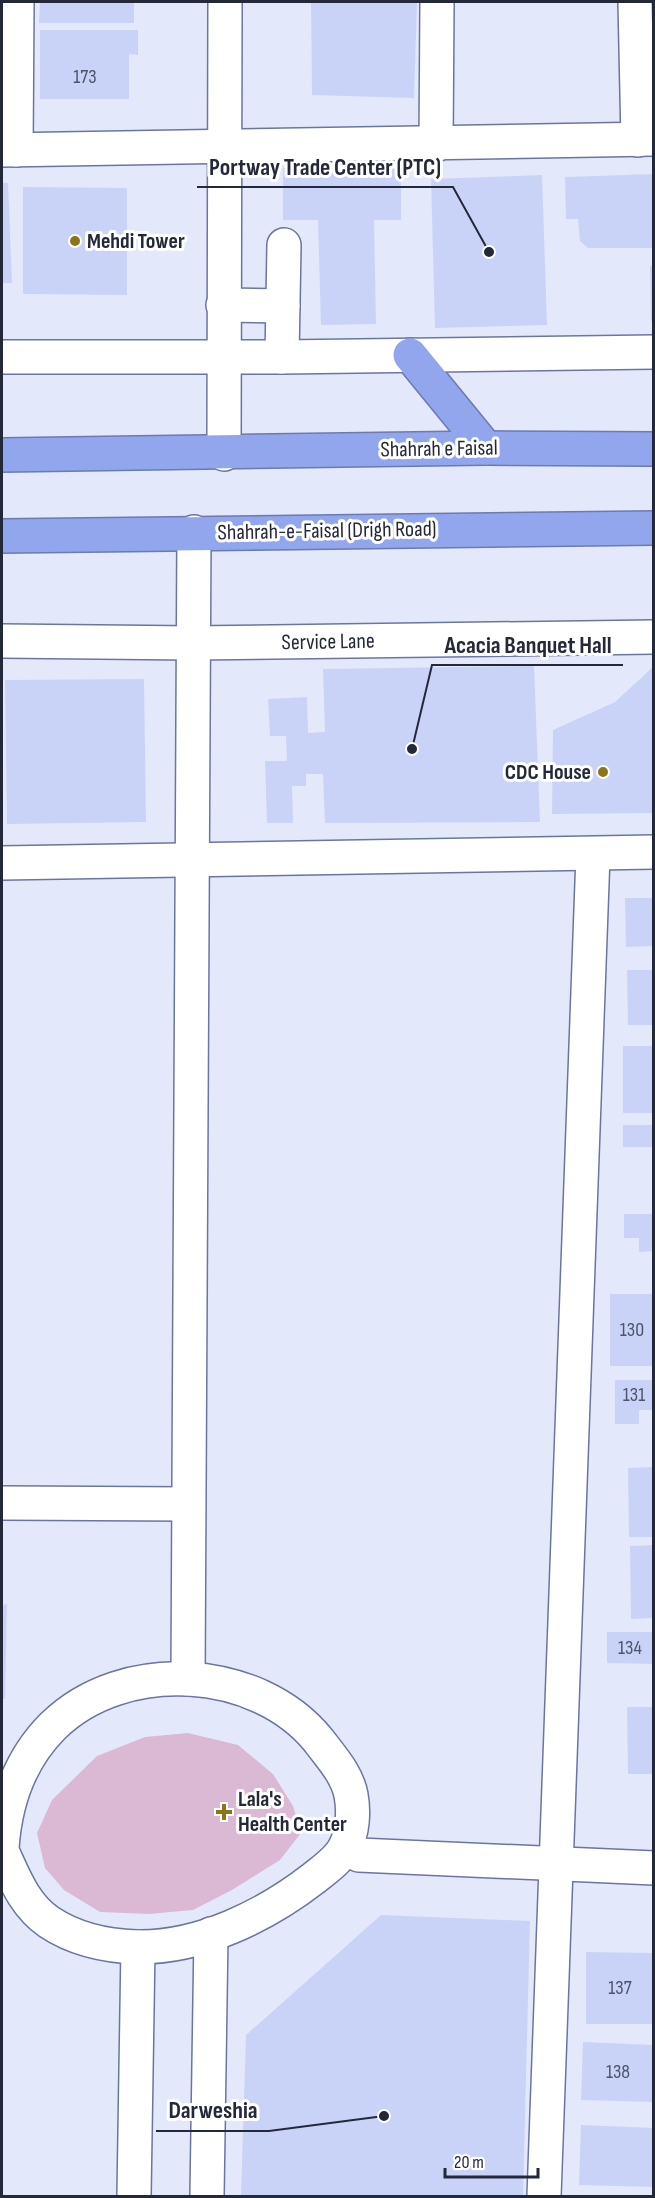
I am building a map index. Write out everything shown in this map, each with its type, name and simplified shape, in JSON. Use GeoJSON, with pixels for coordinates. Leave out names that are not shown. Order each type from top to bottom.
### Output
{"type":"FeatureCollection","features":[{"type":"Feature","properties":{"kind":"highway"},"geometry":{"type":"LineString","coordinates":[[410,356],[486,448]]}},
{"type":"Feature","properties":{"kind":"highway","name":"Shahrah e Faisal"},"geometry":{"type":"LineString","coordinates":[[224,454],[486,448],[654,449]]}},
{"type":"Feature","properties":{"kind":"highway"},"geometry":{"type":"LineString","coordinates":[[2,455],[224,454]]}},
{"type":"Feature","properties":{"kind":"highway","name":"Shahrah-e-Faisal (Drigh Road)"},"geometry":{"type":"LineString","coordinates":[[2,536],[654,528]]}},
{"type":"Feature","properties":{"kind":"street"},"geometry":{"type":"LineString","coordinates":[[17,2],[9,150],[646,140],[635,2]]}},
{"type":"Feature","properties":{"kind":"street"},"geometry":{"type":"LineString","coordinates":[[224,454],[225,2]]}},
{"type":"Feature","properties":{"kind":"street"},"geometry":{"type":"LineString","coordinates":[[436,145],[437,2]]}},
{"type":"Feature","properties":{"kind":"street"},"geometry":{"type":"LineString","coordinates":[[282,357],[284,245]]}},
{"type":"Feature","properties":{"kind":"street"},"geometry":{"type":"LineString","coordinates":[[223,305],[283,306]]}},
{"type":"Feature","properties":{"kind":"street"},"geometry":{"type":"LineString","coordinates":[[2,357],[282,357],[654,352]]}},
{"type":"Feature","properties":{"kind":"street"},"geometry":{"type":"LineString","coordinates":[[188,1679],[194,532]]}},
{"type":"Feature","properties":{"kind":"street","name":"Service Lane"},"geometry":{"type":"LineString","coordinates":[[2,641],[193,644],[654,637]]}},
{"type":"Feature","properties":{"kind":"street"},"geometry":{"type":"LineString","coordinates":[[2,862],[593,855],[654,852]]}},
{"type":"Feature","properties":{"kind":"street"},"geometry":{"type":"LineString","coordinates":[[544,2196],[593,855]]}},
{"type":"Feature","properties":{"kind":"street"},"geometry":{"type":"LineString","coordinates":[[2,1503],[188,1504]]}},
{"type":"Feature","properties":{"kind":"street"},"geometry":{"type":"LineString","coordinates":[[188,1679],[234,1685],[273,1702],[309,1729],[335,1762],[346,1780],[351,1796],[352,1819],[345,1849],[333,1863],[298,1890],[235,1925],[211,1934],[175,1944],[138,1947],[92,1943],[48,1922],[22,1896],[2,1850],[8,1802],[26,1761],[54,1725],[98,1695],[142,1681],[188,1679]]}},
{"type":"Feature","properties":{"kind":"street"},"geometry":{"type":"LineString","coordinates":[[345,1849],[359,1855],[654,1868]]}},
{"type":"Feature","properties":{"kind":"street"},"geometry":{"type":"LineString","coordinates":[[207,2196],[211,1934]]}},
{"type":"Feature","properties":{"kind":"street"},"geometry":{"type":"LineString","coordinates":[[134,2196],[138,1947]]}},
{"type":"Feature","properties":{"kind":"shaded area"},"geometry":{"type":"Polygon","coordinates":[[[188,1733],[238,1745],[273,1774],[293,1806],[301,1833],[280,1860],[232,1890],[193,1910],[149,1914],[100,1912],[64,1890],[45,1868],[37,1833],[52,1800],[97,1756],[145,1737],[188,1733]]]}},
{"type":"Feature","properties":{"kind":"building"},"geometry":{"type":"Polygon","coordinates":[[[40,2],[134,2],[134,23],[39,23],[40,2]]]}},
{"type":"Feature","properties":{"kind":"building"},"geometry":{"type":"Polygon","coordinates":[[[311,2],[417,2],[414,98],[312,95],[311,2]]]}},
{"type":"Feature","properties":{"kind":"building"},"geometry":{"type":"Polygon","coordinates":[[[40,30],[138,30],[138,55],[129,54],[129,99],[40,99],[40,30]]]}},
{"type":"Feature","properties":{"kind":"building"},"geometry":{"type":"Polygon","coordinates":[[[283,168],[401,168],[401,220],[374,220],[376,324],[321,325],[318,220],[283,220],[283,168]]]}},
{"type":"Feature","properties":{"kind":"building"},"geometry":{"type":"Polygon","coordinates":[[[654,174],[654,248],[588,248],[580,241],[578,219],[566,219],[565,177],[654,174]]]}},
{"type":"Feature","properties":{"kind":"building"},"geometry":{"type":"Polygon","coordinates":[[[542,175],[547,325],[435,328],[431,179],[542,175]]]}},
{"type":"Feature","properties":{"kind":"building"},"geometry":{"type":"Polygon","coordinates":[[[2,183],[8,183],[12,283],[2,283],[2,183]]]}},
{"type":"Feature","properties":{"kind":"building","name":"Mehdi Tower"},"geometry":{"type":"Polygon","coordinates":[[[23,187],[127,188],[127,295],[23,294],[23,187]]]}},
{"type":"Feature","properties":{"kind":"building"},"geometry":{"type":"Polygon","coordinates":[[[650,266],[654,266],[654,321],[651,321],[650,266]]]}},
{"type":"Feature","properties":{"kind":"building"},"geometry":{"type":"Polygon","coordinates":[[[534,666],[540,822],[325,823],[323,774],[306,774],[306,786],[292,786],[293,823],[267,823],[265,761],[287,761],[286,736],[270,736],[268,699],[307,697],[308,733],[325,732],[323,669],[534,666]]]}},
{"type":"Feature","properties":{"kind":"building","name":"CDC House"},"geometry":{"type":"Polygon","coordinates":[[[654,666],[654,813],[552,814],[553,730],[615,702],[654,666]]]}},
{"type":"Feature","properties":{"kind":"building"},"geometry":{"type":"Polygon","coordinates":[[[144,679],[146,822],[7,824],[5,680],[144,679]]]}},
{"type":"Feature","properties":{"kind":"building"},"geometry":{"type":"Polygon","coordinates":[[[625,898],[654,898],[654,946],[626,947],[625,898]]]}},
{"type":"Feature","properties":{"kind":"building"},"geometry":{"type":"Polygon","coordinates":[[[627,970],[654,970],[654,1025],[628,1025],[627,970]]]}},
{"type":"Feature","properties":{"kind":"building"},"geometry":{"type":"Polygon","coordinates":[[[623,1046],[654,1046],[654,1113],[623,1113],[623,1046]]]}},
{"type":"Feature","properties":{"kind":"building"},"geometry":{"type":"Polygon","coordinates":[[[623,1125],[654,1125],[654,1147],[623,1147],[623,1125]]]}},
{"type":"Feature","properties":{"kind":"building"},"geometry":{"type":"Polygon","coordinates":[[[624,1214],[654,1214],[654,1251],[639,1252],[639,1238],[624,1238],[624,1214]]]}},
{"type":"Feature","properties":{"kind":"building"},"geometry":{"type":"Polygon","coordinates":[[[610,1294],[654,1294],[654,1366],[610,1366],[610,1294]]]}},
{"type":"Feature","properties":{"kind":"building"},"geometry":{"type":"Polygon","coordinates":[[[615,1380],[654,1380],[654,1410],[639,1410],[639,1424],[615,1424],[615,1380]]]}},
{"type":"Feature","properties":{"kind":"building"},"geometry":{"type":"Polygon","coordinates":[[[654,1467],[654,1537],[629,1537],[628,1468],[654,1467]]]}},
{"type":"Feature","properties":{"kind":"building"},"geometry":{"type":"Polygon","coordinates":[[[654,1545],[654,1618],[631,1619],[630,1546],[654,1545]]]}},
{"type":"Feature","properties":{"kind":"building"},"geometry":{"type":"Polygon","coordinates":[[[7,1604],[5,1699],[2,1699],[2,1605],[7,1604]]]}},
{"type":"Feature","properties":{"kind":"building"},"geometry":{"type":"Polygon","coordinates":[[[607,1632],[654,1632],[654,1664],[607,1663],[607,1632]]]}},
{"type":"Feature","properties":{"kind":"building"},"geometry":{"type":"Polygon","coordinates":[[[627,1707],[654,1707],[654,1774],[628,1774],[627,1707]]]}},
{"type":"Feature","properties":{"kind":"building"},"geometry":{"type":"Polygon","coordinates":[[[381,1915],[530,1921],[523,2196],[241,2196],[246,2035],[381,1915]]]}},
{"type":"Feature","properties":{"kind":"building"},"geometry":{"type":"Polygon","coordinates":[[[586,1952],[654,1953],[654,2024],[586,2024],[586,1952]]]}},
{"type":"Feature","properties":{"kind":"building"},"geometry":{"type":"Polygon","coordinates":[[[583,2042],[654,2045],[654,2102],[581,2100],[583,2042]]]}},
{"type":"Feature","properties":{"kind":"building"},"geometry":{"type":"Polygon","coordinates":[[[581,2125],[654,2128],[654,2187],[579,2185],[581,2125]]]}},
{"type":"Feature","properties":{"kind":"place","name":"Mehdi Tower"},"geometry":{"type":"Point","coordinates":[75,241]}},
{"type":"Feature","properties":{"kind":"place","name":"Portway Trade Center (PTC)"},"geometry":{"type":"Point","coordinates":[489,252]}},
{"type":"Feature","properties":{"kind":"place","name":"Acacia Banquet Hall"},"geometry":{"type":"Point","coordinates":[412,749]}},
{"type":"Feature","properties":{"kind":"place","name":"CDC House"},"geometry":{"type":"Point","coordinates":[603,772]}},
{"type":"Feature","properties":{"kind":"place","name":"Lala's Health Center"},"geometry":{"type":"Point","coordinates":[224,1812]}},
{"type":"Feature","properties":{"kind":"place","name":"Darweshia"},"geometry":{"type":"Point","coordinates":[384,2116]}}]}
